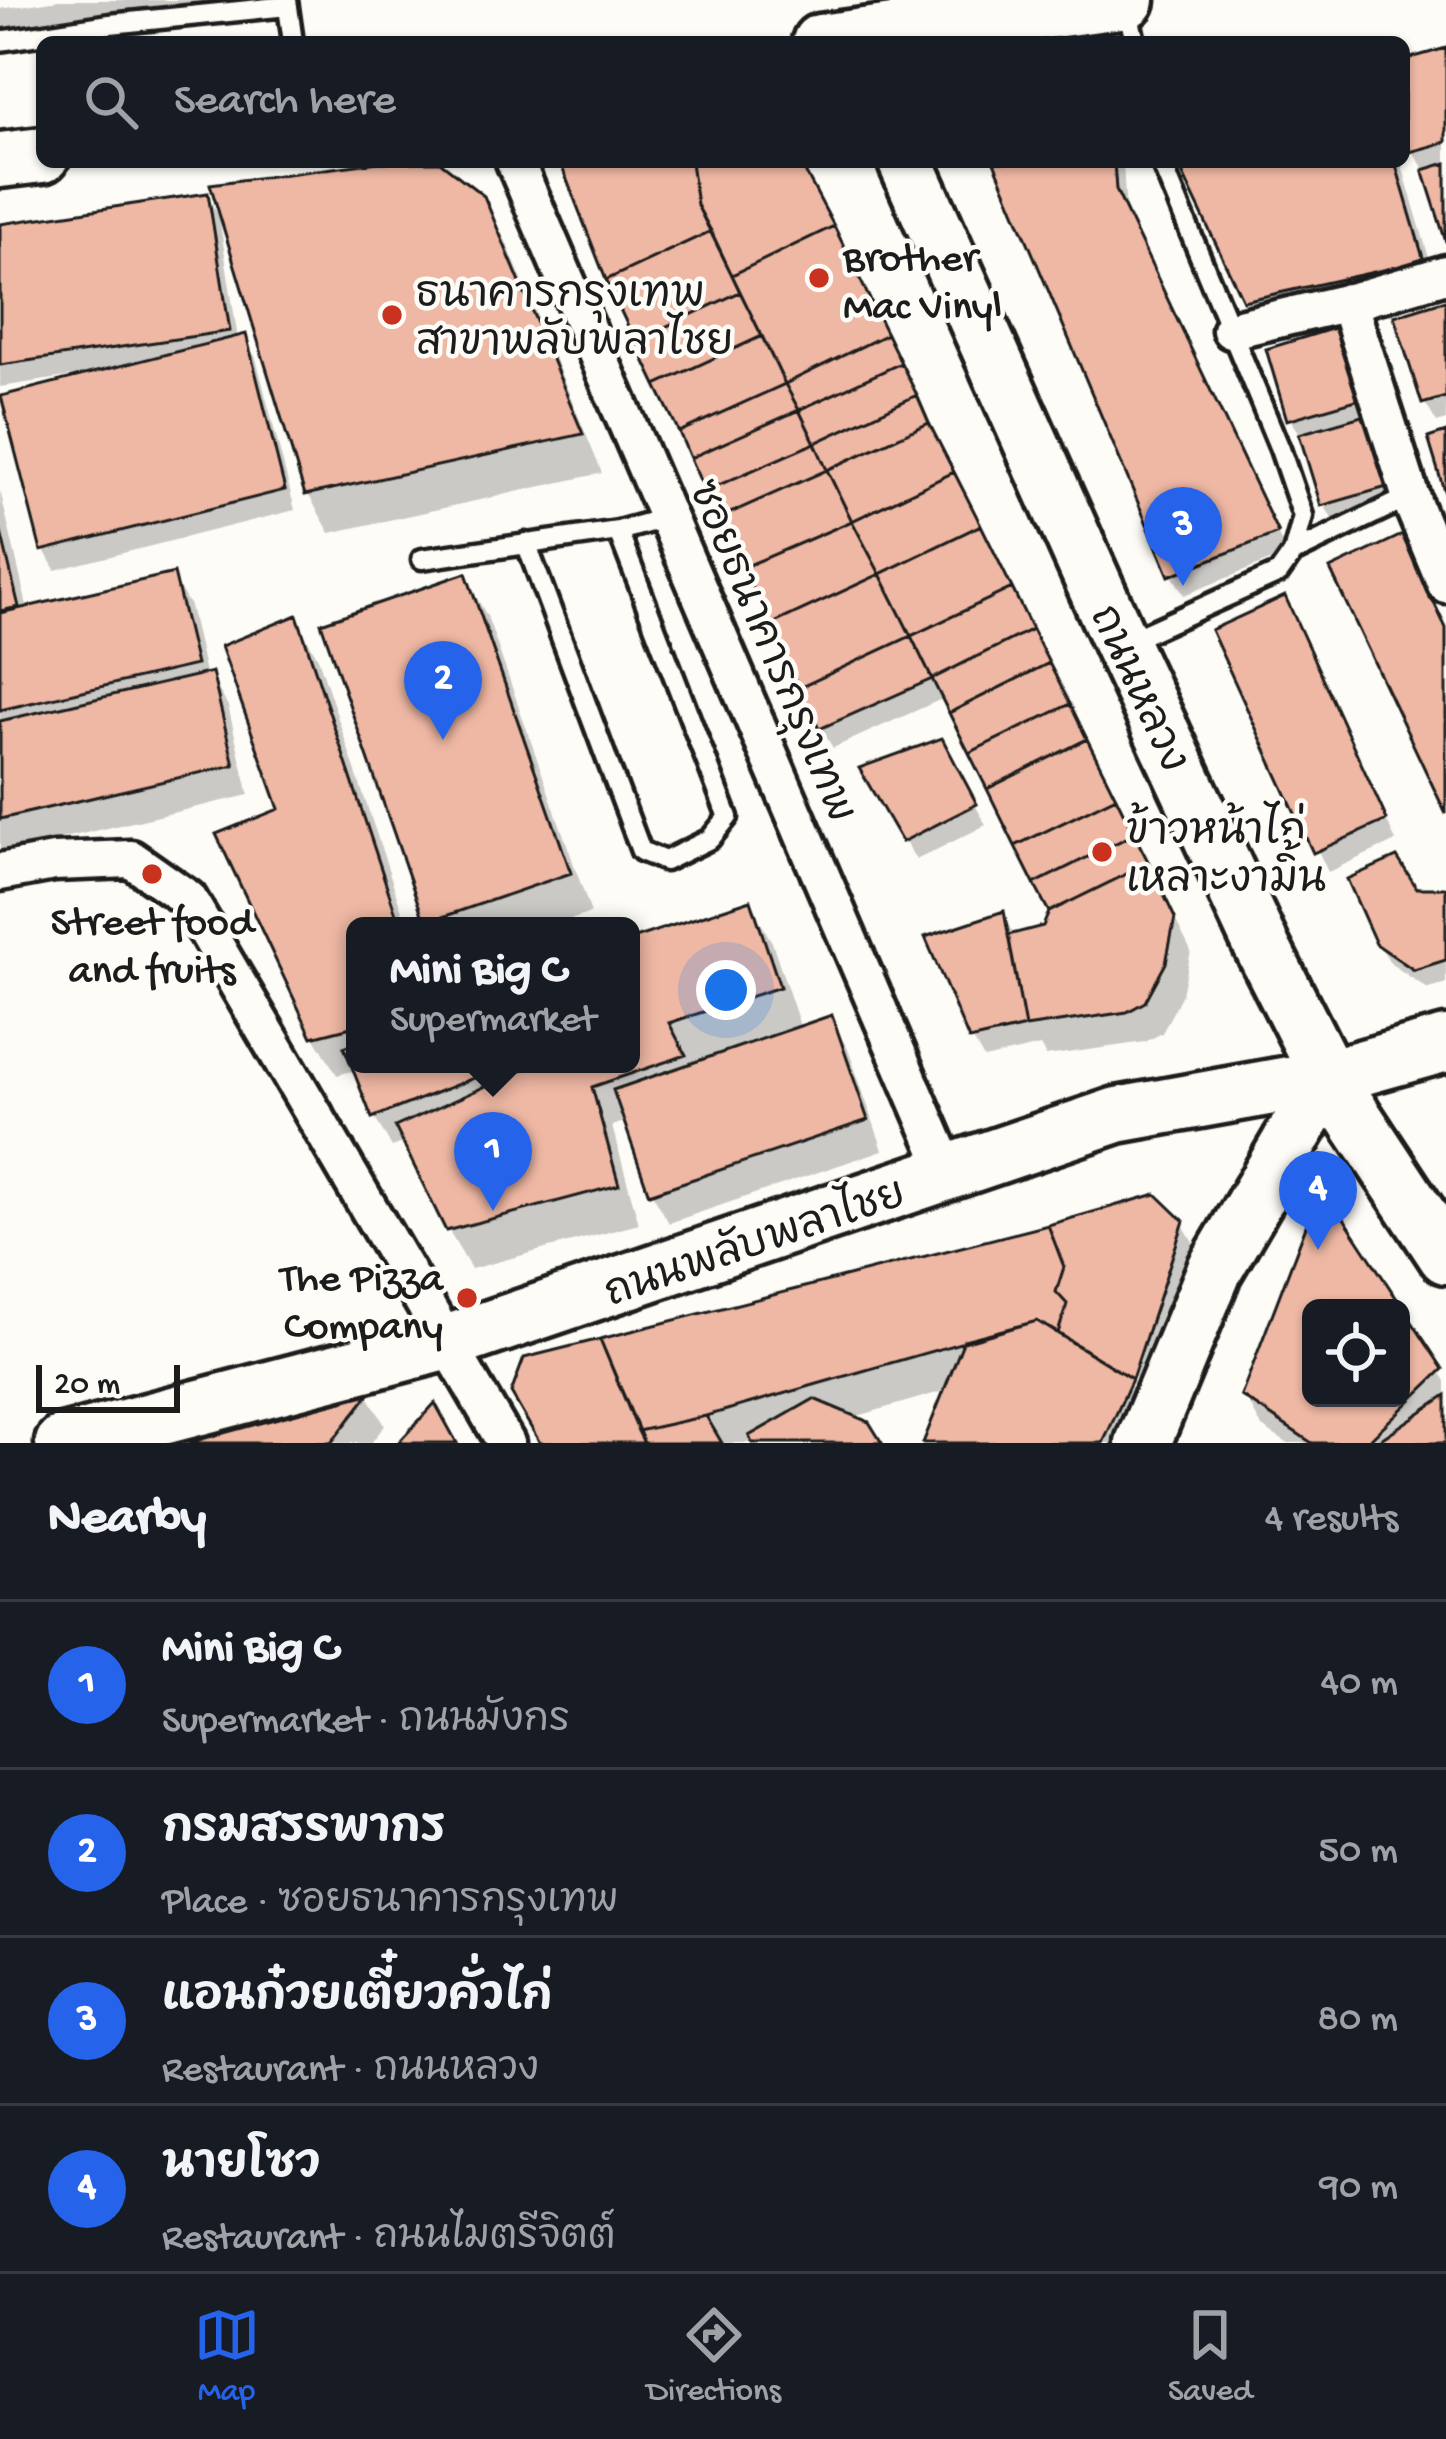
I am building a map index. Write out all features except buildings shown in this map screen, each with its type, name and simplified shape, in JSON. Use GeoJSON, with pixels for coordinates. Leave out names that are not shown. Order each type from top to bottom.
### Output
{"type":"FeatureCollection","features":[{"type":"Feature","properties":{"kind":"street"},"geometry":{"type":"LineString","coordinates":[[839,30],[1126,0]]}},
{"type":"Feature","properties":{"kind":"street"},"geometry":{"type":"LineString","coordinates":[[0,160],[36,156]]}},
{"type":"Feature","properties":{"kind":"street","name":"ซอยธนาคารกรุงเทพ"},"geometry":{"type":"LineString","coordinates":[[518,168],[949,1174]]}},
{"type":"Feature","properties":{"kind":"street","name":"ถนนหลวง"},"geometry":{"type":"LineString","coordinates":[[909,168],[1261,945],[1328,1077],[1446,1256]]}},
{"type":"Feature","properties":{"kind":"street"},"geometry":{"type":"LineString","coordinates":[[1231,331],[1446,274]]}},
{"type":"Feature","properties":{"kind":"street"},"geometry":{"type":"LineString","coordinates":[[1348,302],[1411,496],[1446,584]]}},
{"type":"Feature","properties":{"kind":"street"},"geometry":{"type":"LineString","coordinates":[[0,872],[54,862],[131,859],[188,898],[506,1443]]}},
{"type":"Feature","properties":{"kind":"street","name":"ถนนพลับพลาไชย"},"geometry":{"type":"LineString","coordinates":[[63,1443],[449,1342],[1117,1115],[1328,1077],[1446,1044]]}},
{"type":"Feature","properties":{"kind":"street"},"geometry":{"type":"LineString","coordinates":[[1143,1443],[1215,1269],[1328,1077]]}},
{"type":"Feature","properties":{"kind":"lane"},"geometry":{"type":"LineString","coordinates":[[1126,0],[1134,36]]}},
{"type":"Feature","properties":{"kind":"lane"},"geometry":{"type":"LineString","coordinates":[[0,40],[288,3],[291,36]]}},
{"type":"Feature","properties":{"kind":"lane"},"geometry":{"type":"LineString","coordinates":[[1121,644],[1280,573],[1293,554],[1303,516],[1163,168]]}},
{"type":"Feature","properties":{"kind":"lane"},"geometry":{"type":"LineString","coordinates":[[1293,554],[1411,496]]}},
{"type":"Feature","properties":{"kind":"lane"},"geometry":{"type":"LineString","coordinates":[[422,560],[617,531],[669,517]]}},
{"type":"Feature","properties":{"kind":"lane"},"geometry":{"type":"LineString","coordinates":[[526,543],[641,851],[665,861],[710,839],[728,817],[617,531]]}},
{"type":"Feature","properties":{"kind":"place","name":"Brother Mac Vinyl"},"geometry":{"type":"Point","coordinates":[819,278]}},
{"type":"Feature","properties":{"kind":"place","name":"ธนาคารกรุงเทพ สาขาพลับพลาไชย"},"geometry":{"type":"Point","coordinates":[392,315]}},
{"type":"Feature","properties":{"kind":"place","name":"แอนก๋วยเตี๋ยวคั่วไก่"},"geometry":{"type":"Point","coordinates":[1183,586]}},
{"type":"Feature","properties":{"kind":"place","name":"กรมสรรพากร"},"geometry":{"type":"Point","coordinates":[443,740]}},
{"type":"Feature","properties":{"kind":"place","name":"ข้าวหน้าไก่ เหลาะงามิ้น"},"geometry":{"type":"Point","coordinates":[1102,852]}},
{"type":"Feature","properties":{"kind":"place","name":"Street food and fruits"},"geometry":{"type":"Point","coordinates":[152,874]}},
{"type":"Feature","properties":{"kind":"place","name":"Mini Big C"},"geometry":{"type":"Point","coordinates":[493,1211]}},
{"type":"Feature","properties":{"kind":"place","name":"นายโซว"},"geometry":{"type":"Point","coordinates":[1318,1250]}},
{"type":"Feature","properties":{"kind":"place","name":"The Pizza Company"},"geometry":{"type":"Point","coordinates":[467,1298]}}]}
